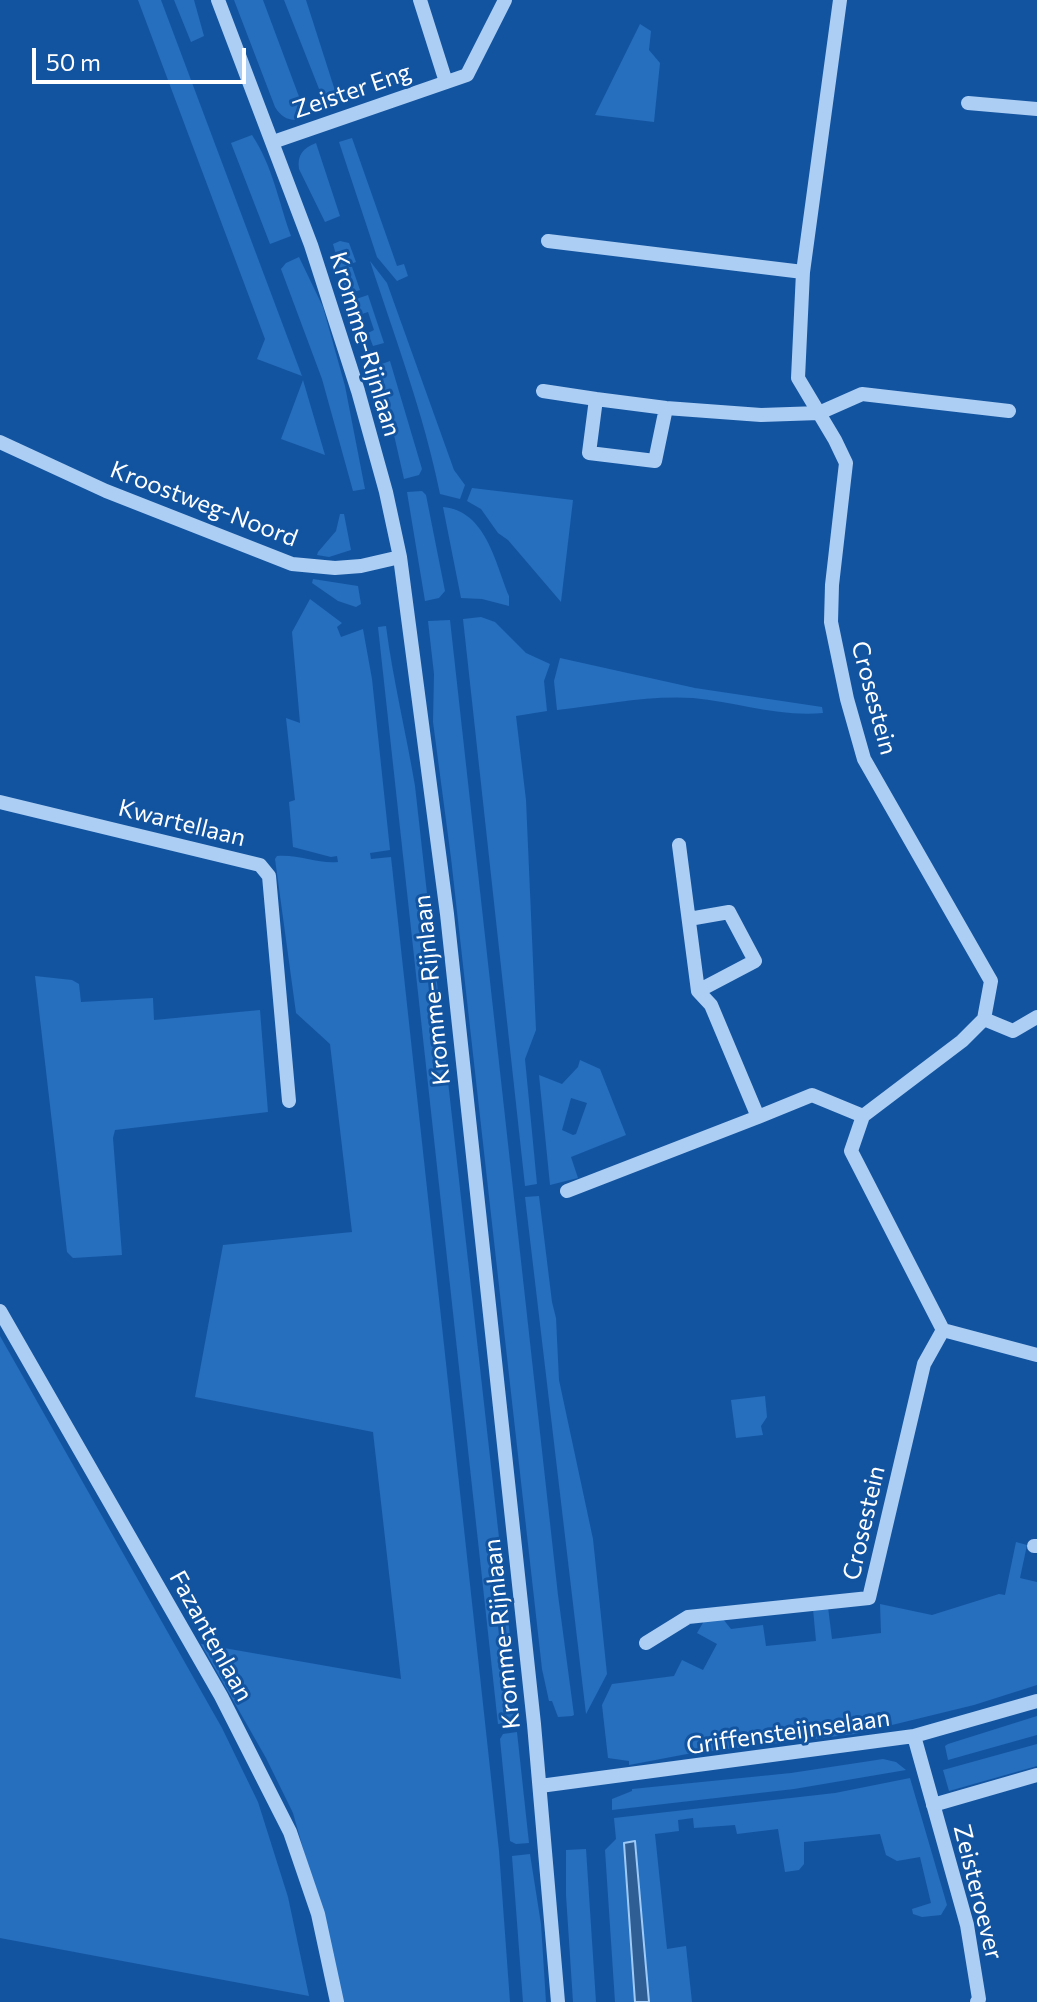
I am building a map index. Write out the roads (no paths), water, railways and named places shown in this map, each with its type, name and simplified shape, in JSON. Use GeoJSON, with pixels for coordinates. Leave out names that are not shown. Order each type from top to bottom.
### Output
{"type":"FeatureCollection","features":[{"type":"Feature","properties":{"kind":"street","name":"Kromme-Rijnlaan"},"geometry":{"type":"LineString","coordinates":[[218,0],[311,245],[358,391],[400,557],[447,914],[540,1786],[558,2002]]}},
{"type":"Feature","properties":{"kind":"street","name":"Zeister Eng"},"geometry":{"type":"LineString","coordinates":[[420,0],[446,82]]}},
{"type":"Feature","properties":{"kind":"street","name":"Zeister Eng"},"geometry":{"type":"LineString","coordinates":[[273,142],[467,75],[505,0]]}},
{"type":"Feature","properties":{"kind":"street","name":"Crosestein"},"geometry":{"type":"LineString","coordinates":[[840,0],[803,272],[798,378],[846,463],[832,585],[831,622],[847,699],[864,759],[991,981],[984,1019]]}},
{"type":"Feature","properties":{"kind":"street"},"geometry":{"type":"LineString","coordinates":[[968,103],[1037,109]]}},
{"type":"Feature","properties":{"kind":"street"},"geometry":{"type":"LineString","coordinates":[[548,241],[803,272]]}},
{"type":"Feature","properties":{"kind":"street"},"geometry":{"type":"LineString","coordinates":[[543,391],[666,408],[761,415],[819,413],[862,394],[1009,411]]}},
{"type":"Feature","properties":{"kind":"street"},"geometry":{"type":"LineString","coordinates":[[596,399],[589,453],[602,455],[655,461],[666,408]]}},
{"type":"Feature","properties":{"kind":"street","name":"Kroostweg-Noord"},"geometry":{"type":"LineString","coordinates":[[0,442],[106,491],[292,564],[335,568],[400,557]]}},
{"type":"Feature","properties":{"kind":"street","name":"Kwartellaan"},"geometry":{"type":"LineString","coordinates":[[0,802],[260,865],[269,876],[289,1101]]}},
{"type":"Feature","properties":{"kind":"street"},"geometry":{"type":"LineString","coordinates":[[679,845],[698,991],[711,1005],[758,1117]]}},
{"type":"Feature","properties":{"kind":"street"},"geometry":{"type":"LineString","coordinates":[[689,919],[729,912],[755,961],[698,991]]}},
{"type":"Feature","properties":{"kind":"street"},"geometry":{"type":"LineString","coordinates":[[1037,1017],[1013,1031],[984,1019],[962,1041],[863,1116],[851,1151],[943,1330],[1037,1355]]}},
{"type":"Feature","properties":{"kind":"street"},"geometry":{"type":"LineString","coordinates":[[567,1191],[812,1095],[863,1116]]}},
{"type":"Feature","properties":{"kind":"street","name":"Fazantenlaan"},"geometry":{"type":"LineString","coordinates":[[0,1311],[221,1696],[290,1832],[318,1914],[337,2002]]}},
{"type":"Feature","properties":{"kind":"street","name":"Crosestein"},"geometry":{"type":"LineString","coordinates":[[646,1643],[688,1617],[869,1598],[924,1364],[943,1330]]}},
{"type":"Feature","properties":{"kind":"street","name":"Griffensteijnselaan"},"geometry":{"type":"LineString","coordinates":[[540,1786],[914,1736],[1037,1701]]}},
{"type":"Feature","properties":{"kind":"street"},"geometry":{"type":"LineString","coordinates":[[914,1736],[933,1805]]}},
{"type":"Feature","properties":{"kind":"street","name":"Zeisteroever"},"geometry":{"type":"LineString","coordinates":[[977,2002],[967,1925],[933,1805],[1037,1775]]}}]}
